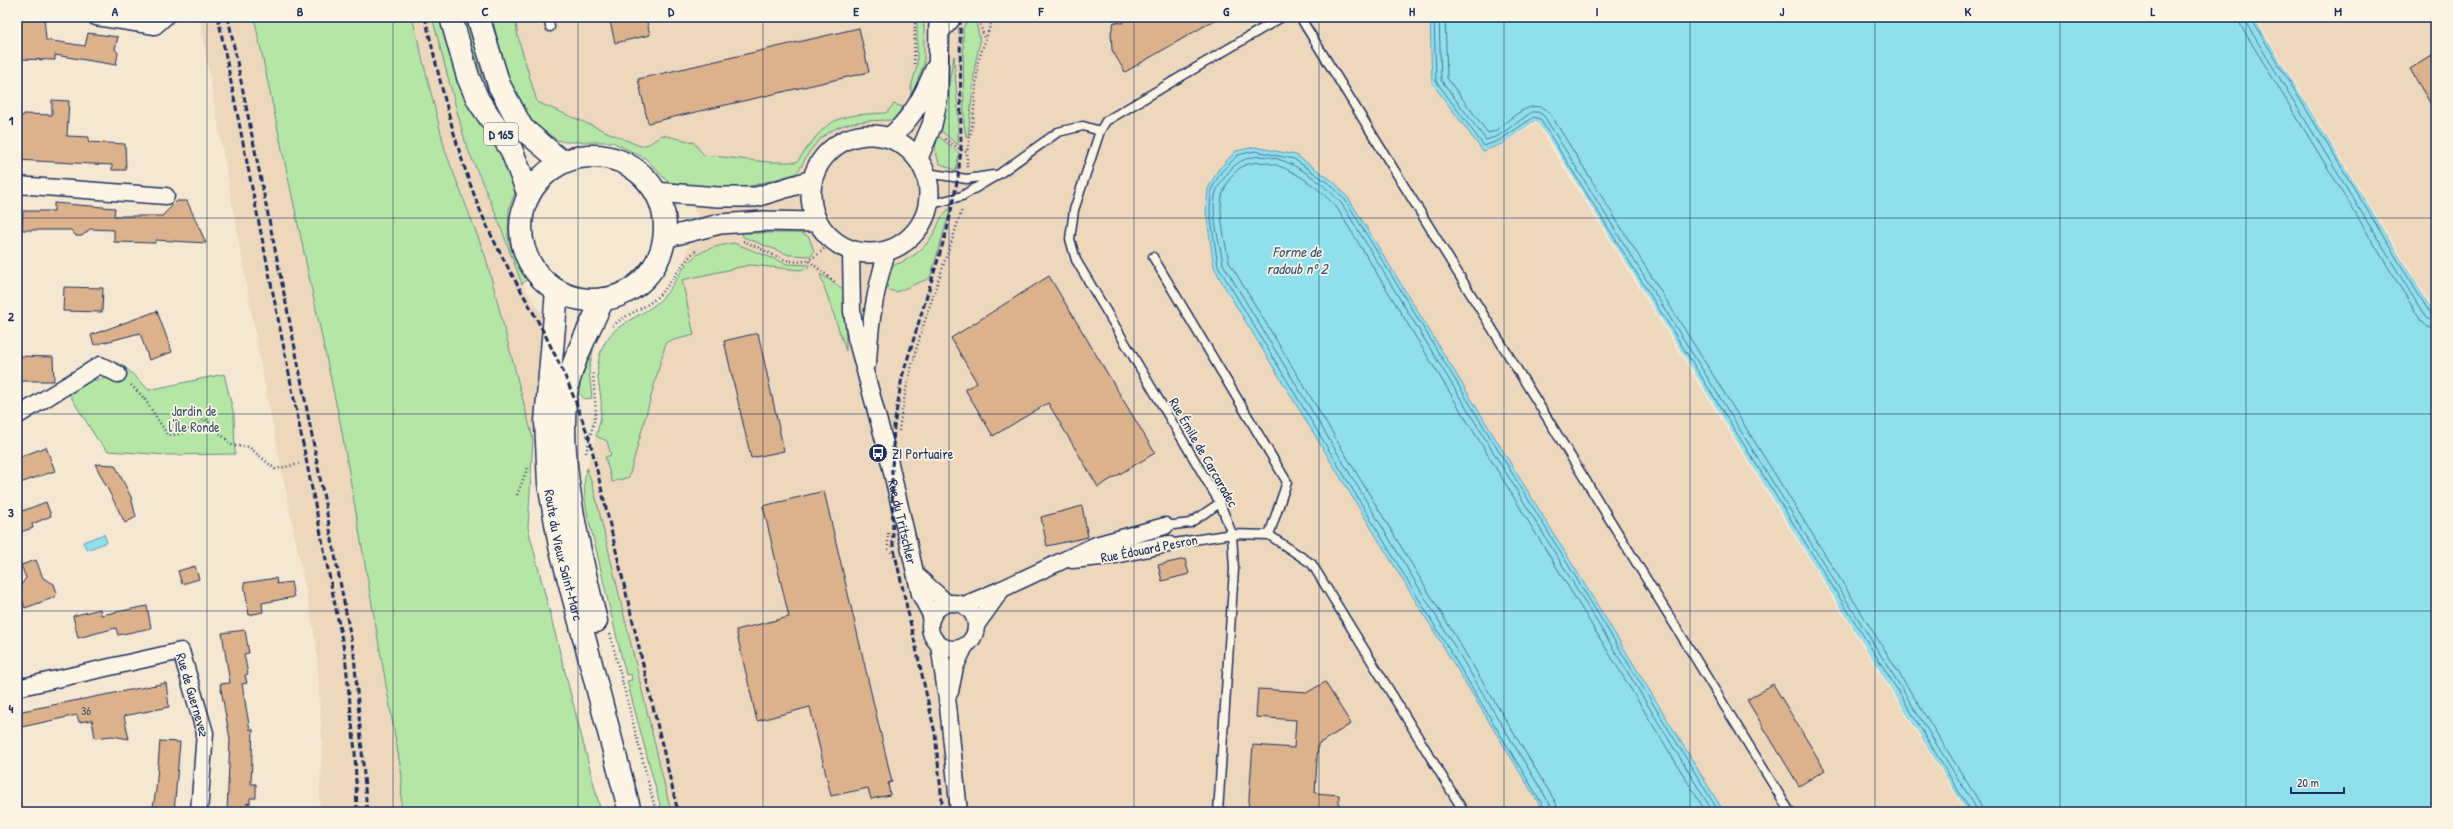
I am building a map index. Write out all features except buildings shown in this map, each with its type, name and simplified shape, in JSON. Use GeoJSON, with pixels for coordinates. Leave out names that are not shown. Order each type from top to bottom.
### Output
{"type":"FeatureCollection","features":[{"type":"Feature","properties":{"kind":"main road","name":"D 165"},"geometry":{"type":"LineString","coordinates":[[451,17],[468,77],[478,100],[511,149],[529,195]]}},
{"type":"Feature","properties":{"kind":"main road","name":"D 165"},"geometry":{"type":"LineString","coordinates":[[478,17],[499,85],[522,128],[562,162]]}},
{"type":"Feature","properties":{"kind":"main road"},"geometry":{"type":"LineString","coordinates":[[588,156],[614,159],[638,171],[655,192],[664,214],[664,238],[657,260],[644,279],[625,292],[603,299],[580,299],[557,291],[540,277],[528,259],[521,238],[522,216],[529,195],[542,176],[562,162],[588,156]]}},
{"type":"Feature","properties":{"kind":"main road","name":"Route du Vieux Saint-Marc"},"geometry":{"type":"LineString","coordinates":[[557,291],[546,421],[550,491],[560,546],[630,812]]}},
{"type":"Feature","properties":{"kind":"main road","name":"Route du Vieux Saint-Marc"},"geometry":{"type":"LineString","coordinates":[[603,299],[576,359],[568,384],[565,442],[573,513],[583,565],[643,812]]}},
{"type":"Feature","properties":{"kind":"street"},"geometry":{"type":"LineString","coordinates":[[96,17],[155,26],[165,17]]}},
{"type":"Feature","properties":{"kind":"street"},"geometry":{"type":"LineString","coordinates":[[922,165],[937,103],[939,26],[954,17]]}},
{"type":"Feature","properties":{"kind":"street"},"geometry":{"type":"LineString","coordinates":[[889,138],[908,120],[921,101],[938,63]]}},
{"type":"Feature","properties":{"kind":"street"},"geometry":{"type":"LineString","coordinates":[[873,135],[889,138],[905,146],[922,165],[929,188],[929,205],[923,221],[914,234],[902,245],[887,252],[863,254],[851,251],[832,240],[817,222],[810,194],[812,180],[818,164],[841,142],[857,136],[873,135]]}},
{"type":"Feature","properties":{"kind":"street"},"geometry":{"type":"LineString","coordinates":[[655,192],[718,197],[756,197],[812,180]]}},
{"type":"Feature","properties":{"kind":"street"},"geometry":{"type":"LineString","coordinates":[[17,186],[166,196]]}},
{"type":"Feature","properties":{"kind":"street"},"geometry":{"type":"LineString","coordinates":[[664,238],[720,224],[764,221],[817,222]]}},
{"type":"Feature","properties":{"kind":"street","name":"Rue du Tritschler"},"geometry":{"type":"LineString","coordinates":[[851,251],[852,311],[856,338],[867,374],[920,594],[932,617]]}},
{"type":"Feature","properties":{"kind":"street","name":"Rue du Tritschler"},"geometry":{"type":"LineString","coordinates":[[867,374],[872,309],[876,286],[887,252]]}},
{"type":"Feature","properties":{"kind":"street"},"geometry":{"type":"LineString","coordinates":[[17,416],[100,365],[118,374]]}},
{"type":"Feature","properties":{"kind":"street","name":"Rue Édouard Pesron"},"geometry":{"type":"LineString","coordinates":[[964,605],[1112,539],[1165,526]]}},
{"type":"Feature","properties":{"kind":"street","name":"Rue Édouard Pesron"},"geometry":{"type":"LineString","coordinates":[[1067,560],[1110,556],[1168,544]]}},
{"type":"Feature","properties":{"kind":"street","name":"Rue du Tritschler"},"geometry":{"type":"LineString","coordinates":[[916,576],[948,603]]}},
{"type":"Feature","properties":{"kind":"street"},"geometry":{"type":"LineString","coordinates":[[948,706],[955,667],[965,646],[974,636],[977,624],[1002,589]]}},
{"type":"Feature","properties":{"kind":"street"},"geometry":{"type":"LineString","coordinates":[[959,812],[948,706],[939,644],[932,635],[932,617],[938,608],[948,603],[964,605],[975,616],[977,624]]}},
{"type":"Feature","properties":{"kind":"street"},"geometry":{"type":"LineString","coordinates":[[939,644],[954,649],[965,646]]}},
{"type":"Feature","properties":{"kind":"street","name":"Rue de Guernevez"},"geometry":{"type":"LineString","coordinates":[[17,688],[181,651],[205,733],[199,812]]}},
{"type":"Feature","properties":{"kind":"lane"},"geometry":{"type":"LineString","coordinates":[[548,17],[550,27]]}},
{"type":"Feature","properties":{"kind":"lane"},"geometry":{"type":"LineString","coordinates":[[929,205],[962,196],[999,174],[1058,132],[1083,126],[1100,131],[1106,122],[1282,17]]}},
{"type":"Feature","properties":{"kind":"lane"},"geometry":{"type":"LineString","coordinates":[[1300,17],[1790,812]]}},
{"type":"Feature","properties":{"kind":"lane","name":"Rue Émile de Carcaradec"},"geometry":{"type":"LineString","coordinates":[[1100,131],[1074,210],[1070,240],[1076,260],[1220,503],[1232,534],[1234,569],[1218,812]]}},
{"type":"Feature","properties":{"kind":"lane"},"geometry":{"type":"LineString","coordinates":[[922,165],[967,178],[999,174]]}},
{"type":"Feature","properties":{"kind":"lane"},"geometry":{"type":"LineString","coordinates":[[1153,257],[1287,482],[1269,535],[1312,564],[1464,812]]}},
{"type":"Feature","properties":{"kind":"lane","name":"Rue Édouard Pesron"},"geometry":{"type":"LineString","coordinates":[[1165,526],[1190,523],[1220,503]]}},
{"type":"Feature","properties":{"kind":"lane","name":"Rue Édouard Pesron"},"geometry":{"type":"LineString","coordinates":[[1168,544],[1232,534],[1269,535]]}},
{"type":"Feature","properties":{"kind":"path"},"geometry":{"type":"LineString","coordinates":[[978,17],[984,38]]}},
{"type":"Feature","properties":{"kind":"path"},"geometry":{"type":"LineString","coordinates":[[967,152],[967,178]]}},
{"type":"Feature","properties":{"kind":"path"},"geometry":{"type":"LineString","coordinates":[[900,417],[911,363],[929,302],[960,216],[962,196]]}},
{"type":"Feature","properties":{"kind":"path"},"geometry":{"type":"LineString","coordinates":[[737,240],[791,262],[802,263],[809,261],[823,252],[832,240]]}},
{"type":"Feature","properties":{"kind":"path"},"geometry":{"type":"LineString","coordinates":[[610,329],[620,319],[656,298],[669,284],[680,266],[702,246]]}},
{"type":"Feature","properties":{"kind":"path"},"geometry":{"type":"LineString","coordinates":[[584,458],[596,413],[593,367]]}},
{"type":"Feature","properties":{"kind":"path"},"geometry":{"type":"LineString","coordinates":[[118,374],[144,398],[167,434],[174,435],[184,432],[206,419],[233,446],[248,447],[275,469],[299,464]]}},
{"type":"Feature","properties":{"kind":"path"},"geometry":{"type":"LineString","coordinates":[[517,495],[530,461]]}},
{"type":"Feature","properties":{"kind":"path"},"geometry":{"type":"LineString","coordinates":[[609,627],[656,812]]}},
{"type":"Feature","properties":{"kind":"shaded area"},"geometry":{"type":"Polygon","coordinates":[[[199,17],[254,17],[341,427],[402,776],[401,812],[319,812],[322,743],[316,642],[262,372],[199,17]]]}},
{"type":"Feature","properties":{"kind":"shaded area"},"geometry":{"type":"Polygon","coordinates":[[[412,17],[432,17],[466,145],[495,212],[522,284],[548,323],[540,404],[533,439],[486,258],[446,153],[412,17]]]}},
{"type":"Feature","properties":{"kind":"shaded area"},"geometry":{"type":"Polygon","coordinates":[[[505,17],[1430,17],[1432,83],[1536,120],[1968,812],[1724,812],[1349,199],[1296,155],[1211,239],[1214,267],[1224,286],[1544,812],[671,812],[595,494],[587,468],[596,436],[607,441],[621,479],[698,214],[636,146],[532,101],[505,17]]]}},
{"type":"Feature","properties":{"kind":"shaded area"},"geometry":{"type":"Polygon","coordinates":[[[2253,17],[2436,17],[2436,316],[2253,17]]]}},
{"type":"Feature","properties":{"kind":"green space"},"geometry":{"type":"Polygon","coordinates":[[[254,17],[412,17],[446,153],[486,258],[533,439],[528,528],[601,812],[401,812],[402,776],[341,427],[254,17]]]}},
{"type":"Feature","properties":{"kind":"green space"},"geometry":{"type":"Polygon","coordinates":[[[432,17],[442,17],[482,124],[509,166],[516,189],[509,209],[508,237],[512,251],[528,279],[522,284],[495,212],[466,145],[432,17]]]}},
{"type":"Feature","properties":{"kind":"green space"},"geometry":{"type":"Polygon","coordinates":[[[461,17],[468,17],[501,110],[499,112],[482,75],[461,17]]]}},
{"type":"Feature","properties":{"kind":"green space"},"geometry":{"type":"Polygon","coordinates":[[[492,17],[515,17],[518,37],[537,102],[640,146],[649,144],[662,135],[693,142],[704,155],[768,162],[797,162],[817,136],[833,122],[854,115],[886,113],[894,104],[903,107],[893,120],[847,124],[827,133],[810,151],[795,174],[743,188],[683,186],[668,182],[645,158],[612,142],[565,142],[557,140],[531,122],[522,108],[507,77],[492,17]]]}},
{"type":"Feature","properties":{"kind":"green space"},"geometry":{"type":"Polygon","coordinates":[[[917,17],[924,17],[924,63],[911,97],[911,87],[917,66],[917,17]]]}},
{"type":"Feature","properties":{"kind":"green space"},"geometry":{"type":"Polygon","coordinates":[[[969,17],[975,17],[980,41],[975,65],[968,137],[966,137],[964,123],[963,28],[969,17]]]}},
{"type":"Feature","properties":{"kind":"green space"},"geometry":{"type":"Polygon","coordinates":[[[954,56],[958,114],[958,145],[940,130],[954,56]]]}},
{"type":"Feature","properties":{"kind":"green space"},"geometry":{"type":"Polygon","coordinates":[[[938,136],[959,153],[956,171],[939,163],[935,149],[938,136]]]}},
{"type":"Feature","properties":{"kind":"green space"},"geometry":{"type":"Polygon","coordinates":[[[951,208],[930,278],[896,292],[882,288],[890,266],[908,259],[919,251],[932,236],[944,214],[951,208]]]}},
{"type":"Feature","properties":{"kind":"green space"},"geometry":{"type":"Polygon","coordinates":[[[742,233],[801,233],[809,237],[814,251],[811,256],[789,255],[743,237],[742,233]]]}},
{"type":"Feature","properties":{"kind":"green space"},"geometry":{"type":"Polygon","coordinates":[[[734,243],[787,264],[809,265],[808,268],[800,270],[750,265],[682,280],[694,335],[666,342],[629,477],[612,482],[605,457],[611,455],[607,441],[596,436],[601,405],[597,372],[599,358],[604,345],[610,335],[618,328],[656,304],[665,295],[684,267],[697,255],[712,248],[734,243]]]}},
{"type":"Feature","properties":{"kind":"green space"},"geometry":{"type":"Polygon","coordinates":[[[820,274],[845,290],[846,351],[820,274]]]}},
{"type":"Feature","properties":{"kind":"green space"},"geometry":{"type":"Polygon","coordinates":[[[594,346],[589,369],[592,398],[585,399],[576,391],[594,346]]]}},
{"type":"Feature","properties":{"kind":"green space","name":"Jardin de l'Île Ronde"},"geometry":{"type":"Polygon","coordinates":[[[122,364],[149,390],[224,374],[234,415],[235,454],[167,455],[108,451],[97,439],[69,394],[89,381],[109,378],[122,364]]]}},
{"type":"Feature","properties":{"kind":"green space"},"geometry":{"type":"Polygon","coordinates":[[[587,468],[595,494],[671,812],[662,812],[627,681],[632,680],[631,674],[626,675],[587,510],[584,489],[587,468]]]}},
{"type":"Feature","properties":{"kind":"water"},"geometry":{"type":"Polygon","coordinates":[[[1430,17],[2253,17],[2436,316],[2436,812],[1968,812],[1536,120],[1502,144],[1483,151],[1432,83],[1430,17]]]}},
{"type":"Feature","properties":{"kind":"water","name":"Forme de radoub nº 2"},"geometry":{"type":"Polygon","coordinates":[[[1255,147],[1296,155],[1334,182],[1349,199],[1724,812],[1544,812],[1224,286],[1214,267],[1206,212],[1208,189],[1218,170],[1236,151],[1255,147]]]}},
{"type":"Feature","properties":{"kind":"water"},"geometry":{"type":"Polygon","coordinates":[[[104,534],[107,542],[87,550],[83,542],[104,534]]]}},
{"type":"Feature","properties":{"kind":"pier"},"geometry":{"type":"Polygon","coordinates":[[[2253,17],[2255,17],[2436,312],[2436,316],[2253,17]]]}},
{"type":"Feature","properties":{"kind":"pier"},"geometry":{"type":"Polygon","coordinates":[[[1536,120],[1968,812],[1966,812],[1536,123],[1496,148],[1536,120]]]}},
{"type":"Feature","properties":{"kind":"railway"},"geometry":{"type":"LineString","coordinates":[[218,17],[345,655],[355,752],[357,812]]}},
{"type":"Feature","properties":{"kind":"railway"},"geometry":{"type":"LineString","coordinates":[[228,17],[296,353],[354,654],[367,812]]}},
{"type":"Feature","properties":{"kind":"railway"},"geometry":{"type":"LineString","coordinates":[[425,17],[457,144],[473,193],[499,251],[545,334],[573,395],[590,441],[678,812]]}},
{"type":"Feature","properties":{"kind":"railway"},"geometry":{"type":"LineString","coordinates":[[943,812],[935,733],[893,545],[892,470],[894,426],[902,377],[947,230],[958,177],[961,150],[960,17]]}},
{"type":"Feature","properties":{"kind":"place","name":"ZI Portuaire"},"geometry":{"type":"Point","coordinates":[878,453]}}]}
